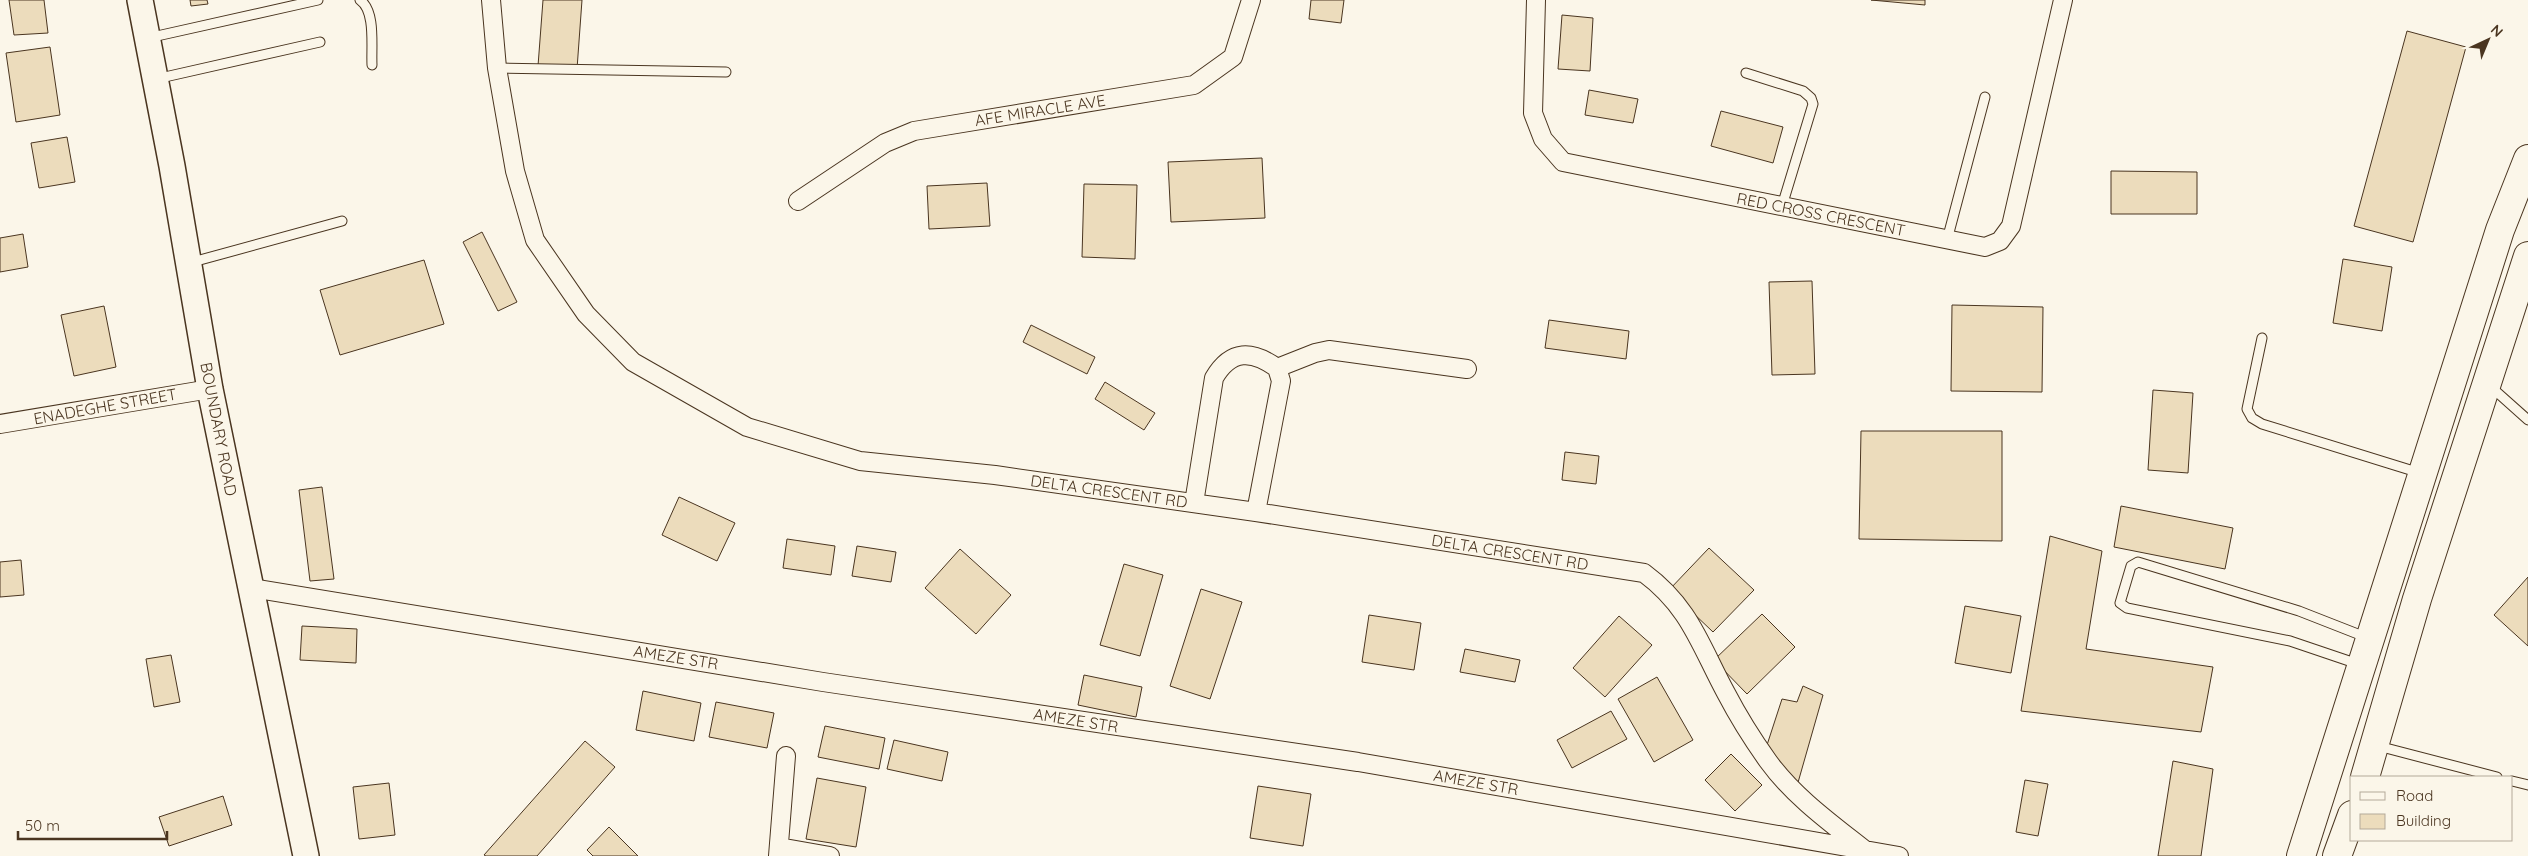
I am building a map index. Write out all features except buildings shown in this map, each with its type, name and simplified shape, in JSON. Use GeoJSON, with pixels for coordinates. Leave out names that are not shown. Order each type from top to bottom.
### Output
{"type":"FeatureCollection","features":[{"type":"Feature","properties":{"kind":"highway"},"geometry":{"type":"LineString","coordinates":[[2301,856],[2500,230],[2528,159]]}},
{"type":"Feature","properties":{"kind":"highway"},"geometry":{"type":"LineString","coordinates":[[2365,776],[2376,745],[2417,599],[2528,256]]}},
{"type":"Feature","properties":{"kind":"highway"},"geometry":{"type":"LineString","coordinates":[[2337,856],[2350,820]]}},
{"type":"Feature","properties":{"kind":"street","name":"BOUNDARY ROAD"},"geometry":{"type":"LineString","coordinates":[[140,0],[189,263],[210,389],[306,856]]}},
{"type":"Feature","properties":{"kind":"street","name":"DELTA CRESCENT RD"},"geometry":{"type":"LineString","coordinates":[[491,0],[497,68],[515,171],[535,240],[586,314],[633,362],[747,427],[860,461],[996,474],[1644,572],[1664,588],[1690,621],[1726,694],[1769,762],[1814,809],[1866,850]]}},
{"type":"Feature","properties":{"kind":"street","name":"AFE MIRACLE AVE"},"geometry":{"type":"LineString","coordinates":[[798,201],[885,143],[914,131],[1194,85],[1233,57],[1251,0]]}},
{"type":"Feature","properties":{"kind":"street","name":"RED CROSS CRESCENT"},"geometry":{"type":"LineString","coordinates":[[1536,0],[1533,113],[1543,139],[1563,162],[1985,248],[2000,241],[2011,226],[2063,0]]}},
{"type":"Feature","properties":{"kind":"street"},"geometry":{"type":"LineString","coordinates":[[1256,512],[1279,375],[1315,352],[1329,350],[1467,369]]}},
{"type":"Feature","properties":{"kind":"street"},"geometry":{"type":"LineString","coordinates":[[1194,503],[1214,378],[1221,366],[1230,358],[1254,356],[1264,359],[1279,375]]}},
{"type":"Feature","properties":{"kind":"street","name":"ENADEGHE STREET"},"geometry":{"type":"LineString","coordinates":[[0,424],[210,389]]}},
{"type":"Feature","properties":{"kind":"street","name":"AMEZE STR"},"geometry":{"type":"LineString","coordinates":[[252,588],[823,682],[1358,762],[1899,856]]}},
{"type":"Feature","properties":{"kind":"street"},"geometry":{"type":"LineString","coordinates":[[786,756],[779,851],[830,856]]}},
{"type":"Feature","properties":{"kind":"lane"},"geometry":{"type":"LineString","coordinates":[[148,38],[318,0]]}},
{"type":"Feature","properties":{"kind":"lane"},"geometry":{"type":"LineString","coordinates":[[360,0],[365,3],[370,20],[372,65]]}},
{"type":"Feature","properties":{"kind":"lane"},"geometry":{"type":"LineString","coordinates":[[156,80],[320,42]]}},
{"type":"Feature","properties":{"kind":"lane"},"geometry":{"type":"LineString","coordinates":[[497,68],[726,72]]}},
{"type":"Feature","properties":{"kind":"lane"},"geometry":{"type":"LineString","coordinates":[[1746,73],[1803,91],[1811,98],[1813,104],[1782,206]]}},
{"type":"Feature","properties":{"kind":"lane"},"geometry":{"type":"LineString","coordinates":[[1947,240],[1985,96]]}},
{"type":"Feature","properties":{"kind":"lane"},"geometry":{"type":"LineString","coordinates":[[189,263],[342,221]]}},
{"type":"Feature","properties":{"kind":"lane"},"geometry":{"type":"LineString","coordinates":[[2262,338],[2248,409],[2252,418],[2262,424],[2422,474]]}},
{"type":"Feature","properties":{"kind":"lane"},"geometry":{"type":"LineString","coordinates":[[2488,384],[2528,420]]}},
{"type":"Feature","properties":{"kind":"lane"},"geometry":{"type":"LineString","coordinates":[[2362,666],[2290,641],[2127,608],[2120,603],[2131,566],[2138,562],[2299,611],[2371,638]]}},
{"type":"Feature","properties":{"kind":"lane"},"geometry":{"type":"LineString","coordinates":[[2376,745],[2493,776]]}},
{"type":"Feature","properties":{"kind":"lane"},"geometry":{"type":"LineString","coordinates":[[2513,781],[2528,785]]}}]}
